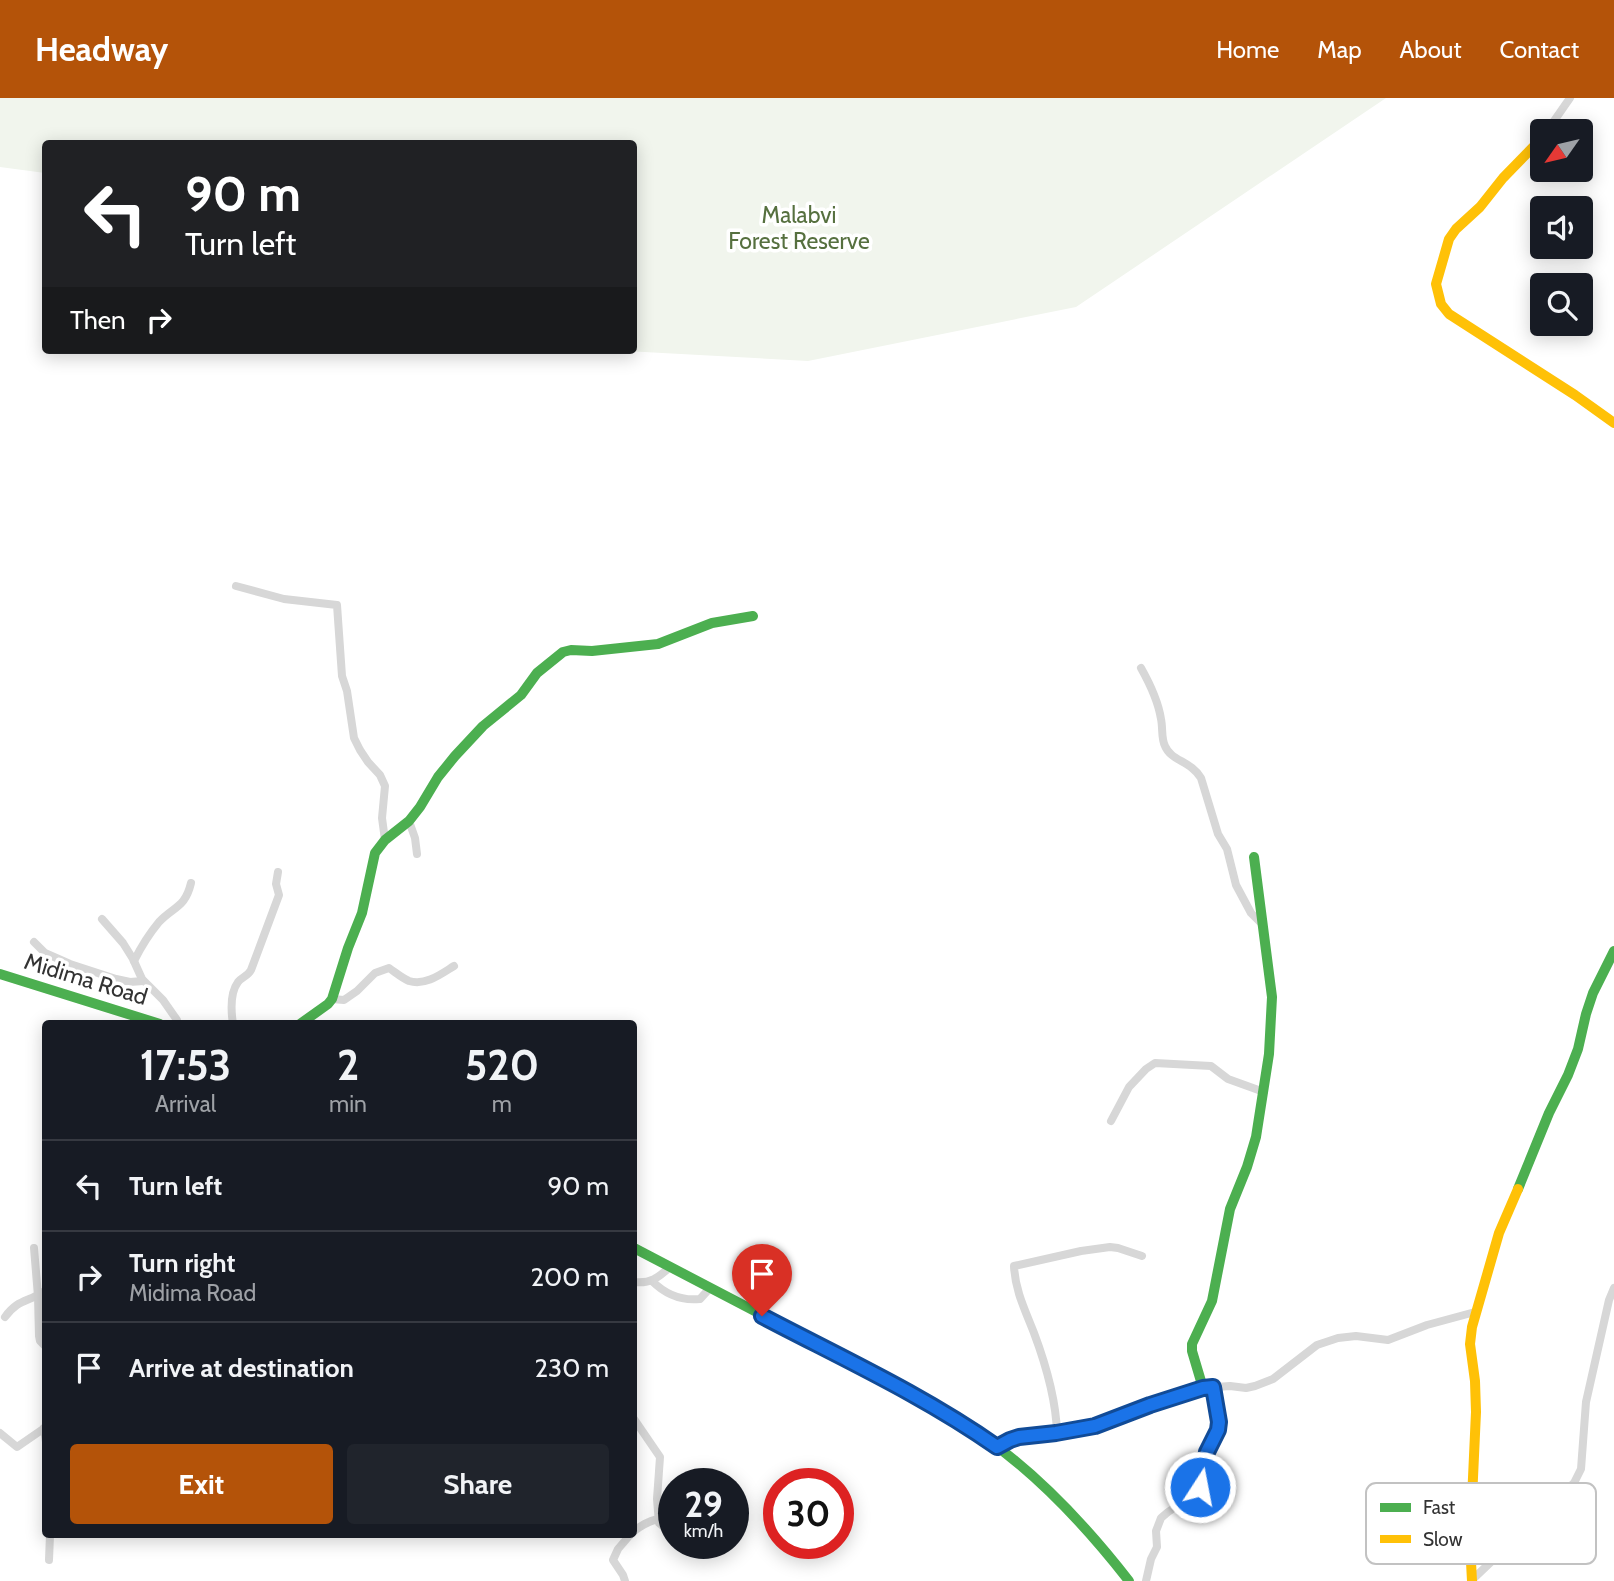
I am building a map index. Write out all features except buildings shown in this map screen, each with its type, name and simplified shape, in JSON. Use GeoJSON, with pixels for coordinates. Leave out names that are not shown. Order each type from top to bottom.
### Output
{"type":"FeatureCollection","features":[{"type":"Feature","properties":{"kind":"street"},"geometry":{"type":"LineString","coordinates":[[1555,119],[1570,98]]}},
{"type":"Feature","properties":{"kind":"street"},"geometry":{"type":"LineString","coordinates":[[1530,150],[1480,207],[1451,235],[1436,286],[1441,304],[1449,314],[1614,423]]}},
{"type":"Feature","properties":{"kind":"street"},"geometry":{"type":"LineString","coordinates":[[236,586],[284,599],[337,605],[342,676],[348,691],[354,738],[385,786],[382,818],[384,839]]}},
{"type":"Feature","properties":{"kind":"street"},"geometry":{"type":"LineString","coordinates":[[306,1020],[332,999],[362,913],[375,853],[384,839],[410,821],[454,756],[483,726],[521,695],[537,673],[563,652],[603,651],[658,644],[712,623],[753,616]]}},
{"type":"Feature","properties":{"kind":"street"},"geometry":{"type":"LineString","coordinates":[[1141,668],[1157,698],[1164,745],[1172,755],[1196,770],[1201,778],[1218,834],[1227,849],[1236,885],[1251,913],[1262,923]]}},
{"type":"Feature","properties":{"kind":"street"},"geometry":{"type":"LineString","coordinates":[[410,821],[417,854]]}},
{"type":"Feature","properties":{"kind":"street"},"geometry":{"type":"LineString","coordinates":[[1146,1581],[1157,1547],[1156,1531],[1161,1518],[1177,1506],[1191,1502],[1198,1495],[1207,1452],[1218,1430],[1219,1422],[1208,1387],[1192,1351],[1192,1344],[1212,1301],[1230,1209],[1253,1147],[1264,1092],[1272,1011],[1269,966],[1254,857]]}},
{"type":"Feature","properties":{"kind":"street"},"geometry":{"type":"LineString","coordinates":[[233,1020],[231,1005],[238,981],[251,970],[279,895],[276,884],[278,872]]}},
{"type":"Feature","properties":{"kind":"street"},"geometry":{"type":"LineString","coordinates":[[134,961],[153,930],[169,912],[184,901],[191,883]]}},
{"type":"Feature","properties":{"kind":"street"},"geometry":{"type":"LineString","coordinates":[[102,919],[124,943],[143,981],[163,1000],[177,1020]]}},
{"type":"Feature","properties":{"kind":"street"},"geometry":{"type":"LineString","coordinates":[[34,942],[45,953],[70,964],[116,979],[143,981]]}},
{"type":"Feature","properties":{"kind":"street"},"geometry":{"type":"LineString","coordinates":[[1473,1483],[1476,1412],[1470,1338],[1475,1312],[1499,1233],[1549,1113],[1568,1075],[1593,993],[1614,951]]}},
{"type":"Feature","properties":{"kind":"street"},"geometry":{"type":"LineString","coordinates":[[332,999],[344,1000],[357,992],[375,973],[389,968],[408,980],[418,982],[431,980],[454,966]]}},
{"type":"Feature","properties":{"kind":"street","name":"Midima Road"},"geometry":{"type":"LineString","coordinates":[[0,974],[147,1020]]}},
{"type":"Feature","properties":{"kind":"street"},"geometry":{"type":"LineString","coordinates":[[1111,1121],[1129,1087],[1155,1063],[1211,1066],[1228,1079],[1264,1092]]}},
{"type":"Feature","properties":{"kind":"street"},"geometry":{"type":"LineString","coordinates":[[1056,1433],[1050,1383],[1020,1301],[1014,1266],[1110,1247],[1142,1256]]}},
{"type":"Feature","properties":{"kind":"street"},"geometry":{"type":"LineString","coordinates":[[34,1248],[42,1293],[39,1336],[42,1343]]}},
{"type":"Feature","properties":{"kind":"street"},"geometry":{"type":"LineString","coordinates":[[637,1250],[963,1423],[1027,1470],[1075,1515],[1129,1581]]}},
{"type":"Feature","properties":{"kind":"street"},"geometry":{"type":"LineString","coordinates":[[637,1282],[648,1283],[670,1267]]}},
{"type":"Feature","properties":{"kind":"street"},"geometry":{"type":"LineString","coordinates":[[652,1281],[670,1295],[684,1300],[701,1299],[710,1288]]}},
{"type":"Feature","properties":{"kind":"street"},"geometry":{"type":"LineString","coordinates":[[1574,1483],[1581,1469],[1588,1385],[1614,1288]]}},
{"type":"Feature","properties":{"kind":"street"},"geometry":{"type":"LineString","coordinates":[[5,1317],[22,1301],[42,1293]]}},
{"type":"Feature","properties":{"kind":"street"},"geometry":{"type":"LineString","coordinates":[[997,1447],[1019,1437],[1095,1426],[1208,1387],[1246,1388],[1266,1382],[1280,1375],[1325,1341],[1356,1336],[1388,1340],[1427,1325],[1475,1312]]}},
{"type":"Feature","properties":{"kind":"street"},"geometry":{"type":"LineString","coordinates":[[637,1423],[660,1457],[659,1468]]}},
{"type":"Feature","properties":{"kind":"street"},"geometry":{"type":"LineString","coordinates":[[0,1433],[18,1447],[42,1429]]}},
{"type":"Feature","properties":{"kind":"street"},"geometry":{"type":"LineString","coordinates":[[637,1529],[647,1522],[658,1519],[658,1476]]}},
{"type":"Feature","properties":{"kind":"street"},"geometry":{"type":"LineString","coordinates":[[49,1560],[50,1538]]}},
{"type":"Feature","properties":{"kind":"street"},"geometry":{"type":"LineString","coordinates":[[625,1581],[613,1560],[627,1538]]}},
{"type":"Feature","properties":{"kind":"street"},"geometry":{"type":"LineString","coordinates":[[1472,1580],[1489,1564]]}},
{"type":"Feature","properties":{"kind":"green space","name":"Malabvi Forest Reserve"},"geometry":{"type":"Polygon","coordinates":[[[0,98],[1386,98],[1076,307],[808,361],[637,352],[637,140],[42,140],[42,173],[0,167],[0,98]]]}},
{"type":"Feature","properties":{"kind":"traffic: fast"},"geometry":{"type":"LineString","coordinates":[[306,1020],[332,999],[362,913],[375,853],[385,840],[409,821],[455,756],[483,726],[521,695],[537,673],[563,652],[658,644],[712,623],[753,616]]}},
{"type":"Feature","properties":{"kind":"traffic: fast"},"geometry":{"type":"LineString","coordinates":[[1203,1388],[1192,1344],[1212,1301],[1230,1209],[1256,1137],[1269,1054],[1272,997],[1254,857]]}},
{"type":"Feature","properties":{"kind":"traffic: fast"},"geometry":{"type":"LineString","coordinates":[[1518,1189],[1578,1049],[1593,993],[1614,951]]}},
{"type":"Feature","properties":{"kind":"traffic: fast"},"geometry":{"type":"LineString","coordinates":[[0,974],[147,1020]]}},
{"type":"Feature","properties":{"kind":"traffic: fast"},"geometry":{"type":"LineString","coordinates":[[637,1250],[906,1390],[984,1437],[1044,1486],[1097,1541],[1129,1581]]}},
{"type":"Feature","properties":{"kind":"traffic: slow"},"geometry":{"type":"LineString","coordinates":[[1530,150],[1449,239],[1436,284],[1441,304],[1449,314],[1614,423]]}},
{"type":"Feature","properties":{"kind":"traffic: slow"},"geometry":{"type":"LineString","coordinates":[[1473,1483],[1476,1412],[1470,1344],[1472,1327],[1499,1233],[1518,1189]]}},
{"type":"Feature","properties":{"kind":"traffic: slow"},"geometry":{"type":"LineString","coordinates":[[1471,1564],[1472,1581]]}},
{"type":"Feature","properties":{"kind":"route"},"geometry":{"type":"LineString","coordinates":[[762,1316],[924,1400],[997,1447],[1019,1437],[1095,1426],[1150,1405],[1213,1387],[1218,1430],[1204,1461],[1200,1487]]}}]}
